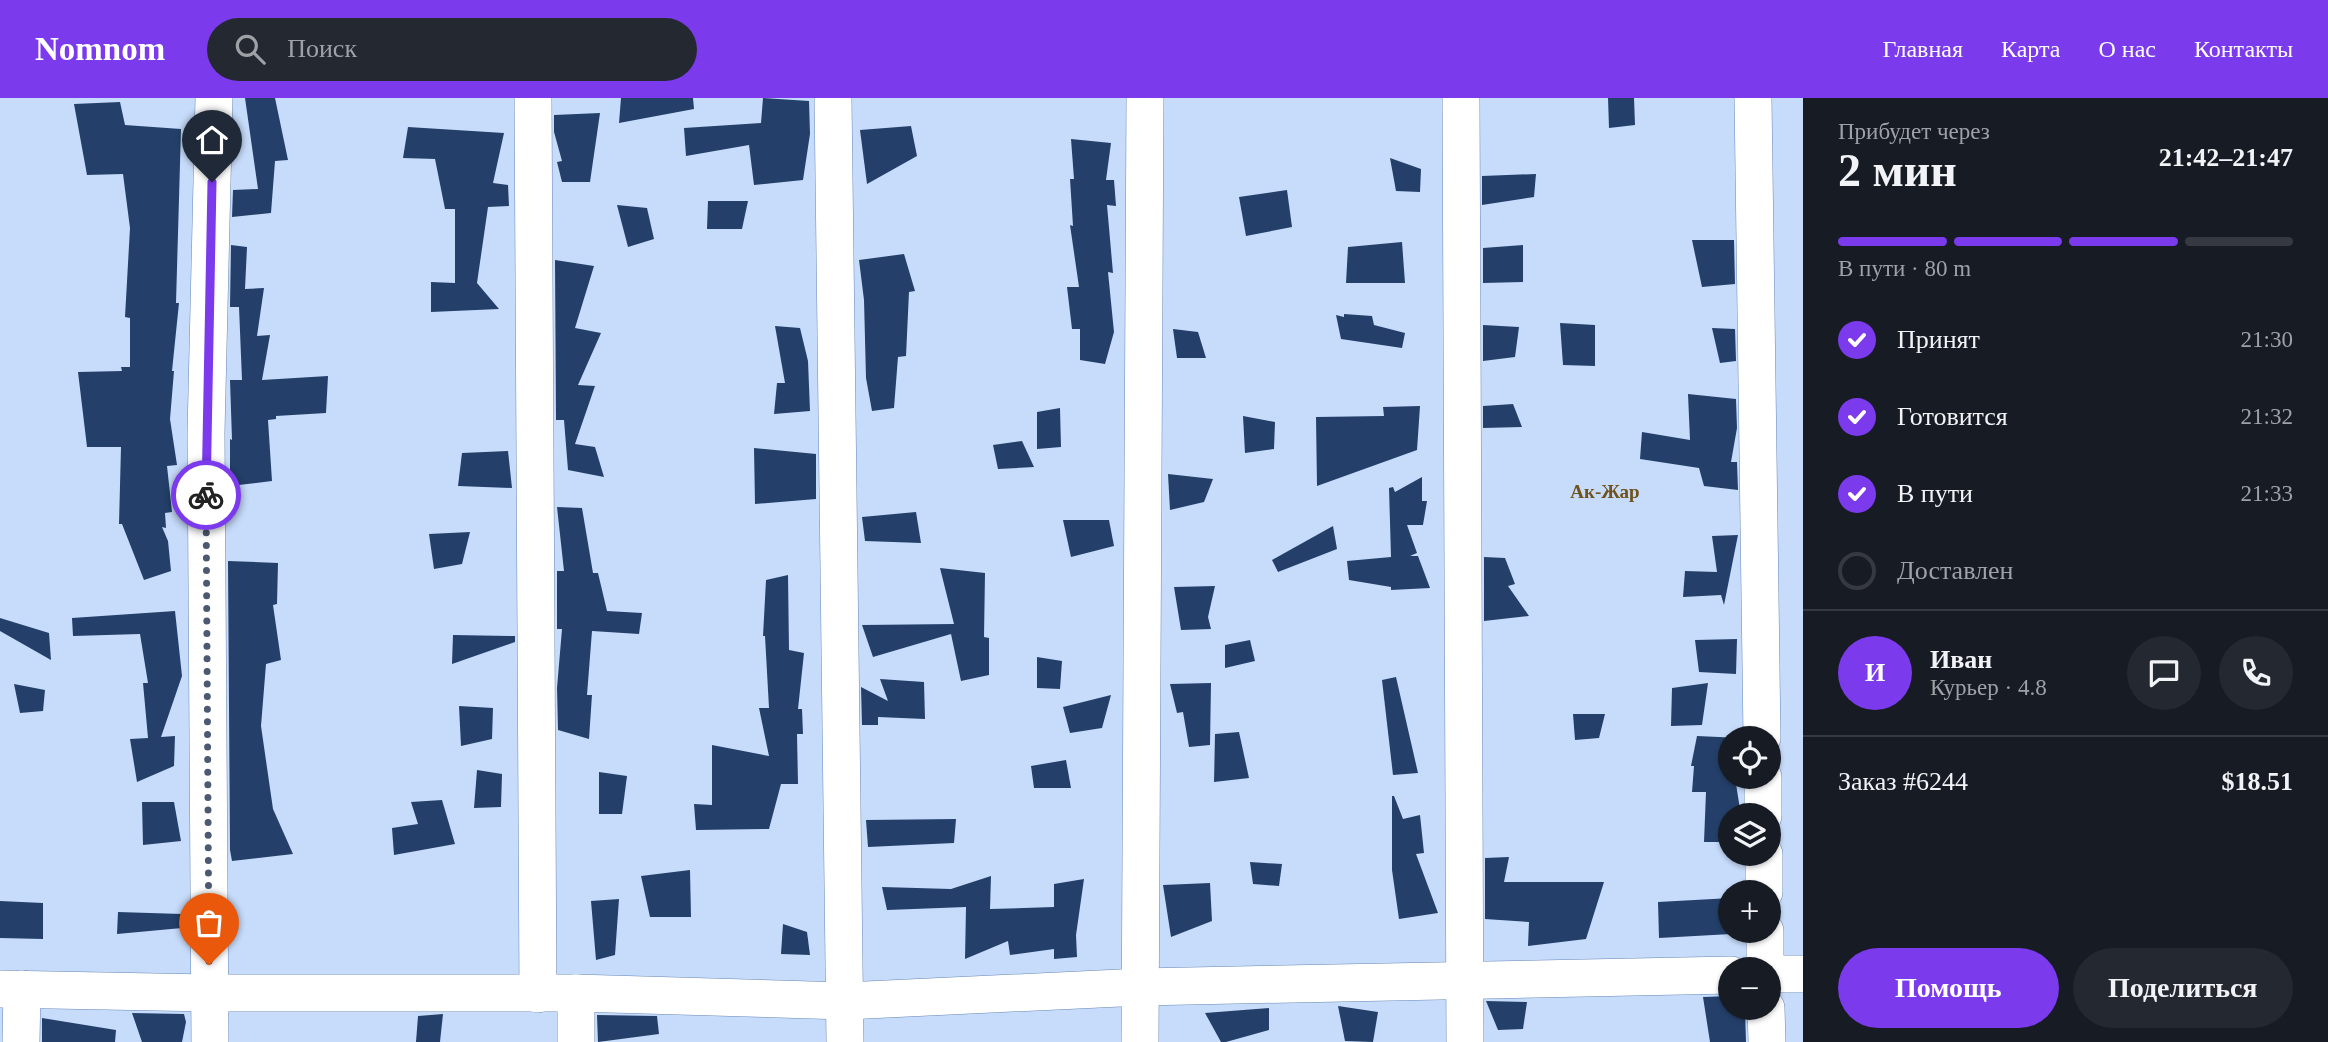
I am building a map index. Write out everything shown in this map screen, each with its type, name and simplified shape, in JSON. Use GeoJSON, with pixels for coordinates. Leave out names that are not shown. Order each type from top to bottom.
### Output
{"type":"FeatureCollection","features":[{"type":"Feature","properties":{"kind":"street"},"geometry":{"type":"LineString","coordinates":[[210,1042],[206,433],[214,98]]}},
{"type":"Feature","properties":{"kind":"street"},"geometry":{"type":"LineString","coordinates":[[533,98],[538,994]]}},
{"type":"Feature","properties":{"kind":"street"},"geometry":{"type":"LineString","coordinates":[[833,98],[845,1042]]}},
{"type":"Feature","properties":{"kind":"street"},"geometry":{"type":"LineString","coordinates":[[1140,1042],[1146,98]]}},
{"type":"Feature","properties":{"kind":"street"},"geometry":{"type":"LineString","coordinates":[[1461,98],[1465,1042]]}},
{"type":"Feature","properties":{"kind":"street"},"geometry":{"type":"LineString","coordinates":[[1753,98],[1762,726]]}},
{"type":"Feature","properties":{"kind":"street"},"geometry":{"type":"LineString","coordinates":[[1781,974],[1803,974]]}},
{"type":"Feature","properties":{"kind":"street"},"geometry":{"type":"LineString","coordinates":[[21,1042],[11,989],[209,993],[576,993],[845,1001],[1141,987],[1718,975]]}},
{"type":"Feature","properties":{"kind":"street"},"geometry":{"type":"LineString","coordinates":[[576,993],[576,1042]]}},
{"type":"Feature","properties":{"kind":"street"},"geometry":{"type":"LineString","coordinates":[[1766,1020],[1767,1042]]}},
{"type":"Feature","properties":{"kind":"building"},"geometry":{"type":"Polygon","coordinates":[[[245,98],[275,98],[288,160],[275,161],[271,213],[232,217],[233,190],[258,189],[245,98]]]}},
{"type":"Feature","properties":{"kind":"building"},"geometry":{"type":"Polygon","coordinates":[[[621,98],[693,98],[694,109],[619,123],[621,98]]]}},
{"type":"Feature","properties":{"kind":"building"},"geometry":{"type":"Polygon","coordinates":[[[763,98],[809,101],[810,134],[803,180],[754,185],[749,145],[686,156],[684,128],[761,123],[763,98]]]}},
{"type":"Feature","properties":{"kind":"building"},"geometry":{"type":"Polygon","coordinates":[[[1608,98],[1634,98],[1635,125],[1609,128],[1608,98]]]}},
{"type":"Feature","properties":{"kind":"building"},"geometry":{"type":"Polygon","coordinates":[[[120,102],[125,125],[181,129],[176,303],[179,303],[170,419],[177,465],[167,466],[172,512],[165,513],[166,528],[162,527],[168,541],[171,571],[144,580],[122,524],[119,524],[121,447],[87,447],[78,372],[122,371],[121,367],[130,367],[130,318],[125,317],[130,228],[123,174],[87,175],[74,104],[120,102]]]}},
{"type":"Feature","properties":{"kind":"building"},"geometry":{"type":"Polygon","coordinates":[[[600,113],[590,182],[562,182],[557,162],[562,161],[554,132],[554,115],[600,113]]]}},
{"type":"Feature","properties":{"kind":"building"},"geometry":{"type":"Polygon","coordinates":[[[911,126],[917,156],[867,184],[860,130],[911,126]]]}},
{"type":"Feature","properties":{"kind":"building"},"geometry":{"type":"Polygon","coordinates":[[[408,127],[504,133],[493,183],[508,185],[509,206],[488,207],[477,283],[499,309],[431,312],[431,282],[455,283],[455,209],[445,209],[435,159],[403,158],[408,127]]]}},
{"type":"Feature","properties":{"kind":"building"},"geometry":{"type":"Polygon","coordinates":[[[1071,139],[1111,143],[1106,180],[1114,180],[1116,206],[1107,205],[1113,273],[1108,272],[1114,332],[1105,364],[1080,360],[1080,329],[1072,329],[1067,287],[1079,287],[1070,225],[1073,226],[1070,179],[1074,179],[1071,139]]]}},
{"type":"Feature","properties":{"kind":"building"},"geometry":{"type":"Polygon","coordinates":[[[1390,158],[1421,169],[1420,192],[1396,191],[1390,158]]]}},
{"type":"Feature","properties":{"kind":"building"},"geometry":{"type":"Polygon","coordinates":[[[1536,174],[1534,197],[1482,205],[1482,176],[1536,174]]]}},
{"type":"Feature","properties":{"kind":"building"},"geometry":{"type":"Polygon","coordinates":[[[1287,190],[1292,227],[1246,236],[1239,197],[1287,190]]]}},
{"type":"Feature","properties":{"kind":"building"},"geometry":{"type":"Polygon","coordinates":[[[708,201],[748,201],[742,229],[707,229],[708,201]]]}},
{"type":"Feature","properties":{"kind":"building"},"geometry":{"type":"Polygon","coordinates":[[[617,205],[647,208],[654,239],[628,247],[617,205]]]}},
{"type":"Feature","properties":{"kind":"building"},"geometry":{"type":"Polygon","coordinates":[[[1692,240],[1734,240],[1735,284],[1702,287],[1692,240]]]}},
{"type":"Feature","properties":{"kind":"building"},"geometry":{"type":"Polygon","coordinates":[[[1402,242],[1405,283],[1346,283],[1348,247],[1402,242]]]}},
{"type":"Feature","properties":{"kind":"building"},"geometry":{"type":"Polygon","coordinates":[[[231,245],[247,247],[245,289],[264,288],[257,336],[270,335],[262,380],[328,376],[326,413],[276,416],[276,419],[268,420],[272,481],[230,486],[230,380],[242,380],[239,307],[230,307],[231,245]]]}},
{"type":"Feature","properties":{"kind":"building"},"geometry":{"type":"Polygon","coordinates":[[[1523,245],[1523,282],[1483,283],[1483,248],[1523,245]]]}},
{"type":"Feature","properties":{"kind":"building"},"geometry":{"type":"Polygon","coordinates":[[[904,254],[915,291],[909,292],[906,356],[898,357],[894,408],[872,411],[866,378],[864,300],[859,260],[904,254]]]}},
{"type":"Feature","properties":{"kind":"building"},"geometry":{"type":"Polygon","coordinates":[[[555,260],[594,266],[575,328],[601,333],[578,385],[595,386],[575,444],[595,447],[604,477],[568,470],[564,420],[556,420],[555,260]]]}},
{"type":"Feature","properties":{"kind":"building"},"geometry":{"type":"Polygon","coordinates":[[[1344,314],[1372,316],[1374,325],[1405,333],[1402,348],[1341,339],[1336,315],[1344,317],[1344,314]]]}},
{"type":"Feature","properties":{"kind":"building"},"geometry":{"type":"Polygon","coordinates":[[[1560,323],[1595,325],[1595,366],[1563,365],[1560,323]]]}},
{"type":"Feature","properties":{"kind":"building"},"geometry":{"type":"Polygon","coordinates":[[[1483,325],[1519,327],[1515,357],[1483,361],[1483,325]]]}},
{"type":"Feature","properties":{"kind":"building"},"geometry":{"type":"Polygon","coordinates":[[[775,326],[800,328],[808,361],[810,411],[774,414],[777,383],[785,383],[775,326]]]}},
{"type":"Feature","properties":{"kind":"building"},"geometry":{"type":"Polygon","coordinates":[[[1712,328],[1735,329],[1736,361],[1720,363],[1712,328]]]}},
{"type":"Feature","properties":{"kind":"building"},"geometry":{"type":"Polygon","coordinates":[[[1173,329],[1198,332],[1206,358],[1177,358],[1173,329]]]}},
{"type":"Feature","properties":{"kind":"building"},"geometry":{"type":"Polygon","coordinates":[[[1688,394],[1736,399],[1737,428],[1731,462],[1737,462],[1738,490],[1704,486],[1699,468],[1640,459],[1642,432],[1690,440],[1688,394]]]}},
{"type":"Feature","properties":{"kind":"building"},"geometry":{"type":"Polygon","coordinates":[[[1513,404],[1522,427],[1483,428],[1483,406],[1513,404]]]}},
{"type":"Feature","properties":{"kind":"building"},"geometry":{"type":"Polygon","coordinates":[[[1420,406],[1417,450],[1317,486],[1316,417],[1384,416],[1383,407],[1420,406]]]}},
{"type":"Feature","properties":{"kind":"building"},"geometry":{"type":"Polygon","coordinates":[[[1060,408],[1061,447],[1037,449],[1037,412],[1060,408]]]}},
{"type":"Feature","properties":{"kind":"building"},"geometry":{"type":"Polygon","coordinates":[[[1243,416],[1275,422],[1274,449],[1245,453],[1243,416]]]}},
{"type":"Feature","properties":{"kind":"building"},"geometry":{"type":"Polygon","coordinates":[[[1022,441],[1034,467],[998,469],[993,445],[1022,441]]]}},
{"type":"Feature","properties":{"kind":"building"},"geometry":{"type":"Polygon","coordinates":[[[754,448],[816,454],[816,499],[755,504],[754,448]]]}},
{"type":"Feature","properties":{"kind":"building"},"geometry":{"type":"Polygon","coordinates":[[[508,451],[512,488],[458,486],[462,453],[508,451]]]}},
{"type":"Feature","properties":{"kind":"building"},"geometry":{"type":"Polygon","coordinates":[[[1168,474],[1213,479],[1204,502],[1170,510],[1168,474]]]}},
{"type":"Feature","properties":{"kind":"building"},"geometry":{"type":"Polygon","coordinates":[[[1422,477],[1422,501],[1427,501],[1423,525],[1407,525],[1417,553],[1410,556],[1418,556],[1430,588],[1391,590],[1391,587],[1349,580],[1347,561],[1391,557],[1389,488],[1393,487],[1395,492],[1422,477]]]}},
{"type":"Feature","properties":{"kind":"building"},"geometry":{"type":"Polygon","coordinates":[[[557,507],[582,508],[593,573],[598,573],[607,611],[642,613],[639,634],[592,631],[587,695],[592,695],[589,739],[558,730],[557,688],[562,629],[557,629],[557,571],[564,571],[557,507]]]}},
{"type":"Feature","properties":{"kind":"building"},"geometry":{"type":"Polygon","coordinates":[[[916,512],[921,543],[865,541],[862,517],[916,512]]]}},
{"type":"Feature","properties":{"kind":"building"},"geometry":{"type":"Polygon","coordinates":[[[1063,520],[1109,520],[1114,546],[1071,557],[1063,520]]]}},
{"type":"Feature","properties":{"kind":"building"},"geometry":{"type":"Polygon","coordinates":[[[1333,526],[1337,549],[1278,572],[1272,560],[1333,526]]]}},
{"type":"Feature","properties":{"kind":"building"},"geometry":{"type":"Polygon","coordinates":[[[470,532],[462,564],[434,569],[429,534],[470,532]]]}},
{"type":"Feature","properties":{"kind":"building"},"geometry":{"type":"Polygon","coordinates":[[[1738,535],[1724,605],[1721,595],[1683,597],[1685,571],[1717,572],[1712,536],[1738,535]]]}},
{"type":"Feature","properties":{"kind":"building"},"geometry":{"type":"Polygon","coordinates":[[[1484,557],[1505,558],[1515,584],[1508,586],[1529,616],[1484,621],[1484,557]]]}},
{"type":"Feature","properties":{"kind":"building"},"geometry":{"type":"Polygon","coordinates":[[[228,561],[278,563],[277,604],[273,605],[281,660],[266,664],[261,726],[273,809],[293,854],[232,861],[228,561]]]}},
{"type":"Feature","properties":{"kind":"building"},"geometry":{"type":"Polygon","coordinates":[[[940,568],[985,573],[984,637],[989,638],[989,675],[961,681],[951,634],[873,657],[862,625],[954,624],[940,568]]]}},
{"type":"Feature","properties":{"kind":"building"},"geometry":{"type":"Polygon","coordinates":[[[788,575],[789,650],[804,653],[798,709],[802,709],[803,734],[797,734],[798,784],[781,784],[769,829],[696,830],[694,804],[712,805],[712,745],[769,756],[759,708],[769,708],[763,636],[766,580],[788,575]]]}},
{"type":"Feature","properties":{"kind":"building"},"geometry":{"type":"Polygon","coordinates":[[[1215,586],[1208,617],[1211,629],[1181,630],[1174,587],[1215,586]]]}},
{"type":"Feature","properties":{"kind":"building"},"geometry":{"type":"Polygon","coordinates":[[[175,611],[182,676],[161,737],[175,736],[174,766],[137,782],[130,739],[148,738],[143,683],[148,683],[140,634],[73,636],[72,618],[175,611]]]}},
{"type":"Feature","properties":{"kind":"building"},"geometry":{"type":"Polygon","coordinates":[[[0,618],[49,633],[51,660],[0,631],[0,618]]]}},
{"type":"Feature","properties":{"kind":"building"},"geometry":{"type":"Polygon","coordinates":[[[453,635],[515,636],[515,642],[452,664],[453,635]]]}},
{"type":"Feature","properties":{"kind":"building"},"geometry":{"type":"Polygon","coordinates":[[[1737,639],[1736,674],[1699,672],[1695,640],[1737,639]]]}},
{"type":"Feature","properties":{"kind":"building"},"geometry":{"type":"Polygon","coordinates":[[[1250,640],[1255,661],[1225,668],[1225,645],[1250,640]]]}},
{"type":"Feature","properties":{"kind":"building"},"geometry":{"type":"Polygon","coordinates":[[[1037,657],[1062,661],[1060,689],[1037,688],[1037,657]]]}},
{"type":"Feature","properties":{"kind":"building"},"geometry":{"type":"Polygon","coordinates":[[[1396,677],[1418,773],[1393,775],[1382,680],[1396,677]]]}},
{"type":"Feature","properties":{"kind":"building"},"geometry":{"type":"Polygon","coordinates":[[[880,679],[924,682],[925,719],[878,717],[878,725],[862,725],[861,687],[888,701],[880,679]]]}},
{"type":"Feature","properties":{"kind":"building"},"geometry":{"type":"Polygon","coordinates":[[[1211,683],[1210,745],[1189,747],[1183,712],[1177,713],[1170,684],[1211,683]]]}},
{"type":"Feature","properties":{"kind":"building"},"geometry":{"type":"Polygon","coordinates":[[[1708,683],[1702,725],[1671,726],[1672,688],[1708,683]]]}},
{"type":"Feature","properties":{"kind":"building"},"geometry":{"type":"Polygon","coordinates":[[[14,684],[45,690],[43,711],[20,713],[14,684]]]}},
{"type":"Feature","properties":{"kind":"building"},"geometry":{"type":"Polygon","coordinates":[[[1111,695],[1102,728],[1070,733],[1063,707],[1111,695]]]}},
{"type":"Feature","properties":{"kind":"building"},"geometry":{"type":"Polygon","coordinates":[[[459,706],[493,708],[492,739],[461,746],[459,706]]]}},
{"type":"Feature","properties":{"kind":"building"},"geometry":{"type":"Polygon","coordinates":[[[1573,714],[1605,714],[1599,738],[1575,740],[1573,714]]]}},
{"type":"Feature","properties":{"kind":"building"},"geometry":{"type":"Polygon","coordinates":[[[1239,732],[1249,778],[1214,782],[1215,734],[1239,732]]]}},
{"type":"Feature","properties":{"kind":"building"},"geometry":{"type":"Polygon","coordinates":[[[1697,736],[1718,737],[1718,789],[1737,789],[1739,803],[1718,803],[1718,842],[1704,842],[1706,792],[1692,792],[1694,766],[1691,766],[1697,736]]]}},
{"type":"Feature","properties":{"kind":"building"},"geometry":{"type":"Polygon","coordinates":[[[1066,760],[1071,788],[1034,788],[1031,766],[1066,760]]]}},
{"type":"Feature","properties":{"kind":"building"},"geometry":{"type":"Polygon","coordinates":[[[477,770],[502,774],[501,807],[474,808],[477,770]]]}},
{"type":"Feature","properties":{"kind":"building"},"geometry":{"type":"Polygon","coordinates":[[[599,772],[627,776],[622,814],[599,814],[599,772]]]}},
{"type":"Feature","properties":{"kind":"building"},"geometry":{"type":"Polygon","coordinates":[[[1392,796],[1403,819],[1420,815],[1424,853],[1416,854],[1438,913],[1399,919],[1392,870],[1392,796]]]}},
{"type":"Feature","properties":{"kind":"building"},"geometry":{"type":"Polygon","coordinates":[[[442,800],[455,844],[394,855],[392,828],[418,824],[411,802],[442,800]]]}},
{"type":"Feature","properties":{"kind":"building"},"geometry":{"type":"Polygon","coordinates":[[[142,802],[174,802],[181,841],[143,845],[142,802]]]}},
{"type":"Feature","properties":{"kind":"building"},"geometry":{"type":"Polygon","coordinates":[[[956,819],[954,843],[868,847],[866,820],[956,819]]]}},
{"type":"Feature","properties":{"kind":"building"},"geometry":{"type":"Polygon","coordinates":[[[1509,857],[1504,882],[1604,882],[1586,939],[1528,946],[1529,922],[1485,919],[1485,858],[1509,857]]]}},
{"type":"Feature","properties":{"kind":"building"},"geometry":{"type":"Polygon","coordinates":[[[1250,862],[1282,864],[1279,886],[1253,884],[1250,862]]]}},
{"type":"Feature","properties":{"kind":"building"},"geometry":{"type":"Polygon","coordinates":[[[690,870],[691,917],[650,917],[641,876],[690,870]]]}},
{"type":"Feature","properties":{"kind":"building"},"geometry":{"type":"Polygon","coordinates":[[[991,876],[990,909],[1054,907],[1054,884],[1084,879],[1076,935],[1077,957],[1054,959],[1054,949],[1010,955],[1008,941],[965,959],[966,907],[887,910],[882,887],[951,889],[991,876]]]}},
{"type":"Feature","properties":{"kind":"building"},"geometry":{"type":"Polygon","coordinates":[[[1210,883],[1212,921],[1171,937],[1163,885],[1210,883]]]}},
{"type":"Feature","properties":{"kind":"building"},"geometry":{"type":"Polygon","coordinates":[[[619,899],[615,955],[596,960],[591,901],[619,899]]]}},
{"type":"Feature","properties":{"kind":"building"},"geometry":{"type":"Polygon","coordinates":[[[1718,899],[1718,935],[1659,938],[1658,902],[1718,899]]]}},
{"type":"Feature","properties":{"kind":"building"},"geometry":{"type":"Polygon","coordinates":[[[0,901],[43,903],[43,939],[0,938],[0,901]]]}},
{"type":"Feature","properties":{"kind":"building"},"geometry":{"type":"Polygon","coordinates":[[[118,912],[182,914],[182,928],[117,934],[118,912]]]}},
{"type":"Feature","properties":{"kind":"building"},"geometry":{"type":"Polygon","coordinates":[[[783,924],[807,932],[810,955],[781,954],[783,924]]]}},
{"type":"Feature","properties":{"kind":"building"},"geometry":{"type":"Polygon","coordinates":[[[1718,996],[1718,1020],[1745,1020],[1746,1042],[1710,1042],[1703,997],[1718,996]]]}},
{"type":"Feature","properties":{"kind":"building"},"geometry":{"type":"Polygon","coordinates":[[[1486,1001],[1527,1002],[1523,1029],[1498,1030],[1486,1001]]]}},
{"type":"Feature","properties":{"kind":"building"},"geometry":{"type":"Polygon","coordinates":[[[1338,1006],[1378,1012],[1373,1042],[1345,1041],[1338,1006]]]}},
{"type":"Feature","properties":{"kind":"building"},"geometry":{"type":"Polygon","coordinates":[[[1269,1008],[1269,1030],[1226,1042],[1221,1042],[1205,1013],[1269,1008]]]}},
{"type":"Feature","properties":{"kind":"building"},"geometry":{"type":"Polygon","coordinates":[[[132,1013],[184,1014],[186,1022],[182,1042],[142,1042],[132,1013]]]}},
{"type":"Feature","properties":{"kind":"building"},"geometry":{"type":"Polygon","coordinates":[[[443,1014],[440,1042],[416,1042],[418,1016],[443,1014]]]}},
{"type":"Feature","properties":{"kind":"building"},"geometry":{"type":"Polygon","coordinates":[[[597,1015],[657,1016],[659,1034],[598,1042],[597,1015]]]}},
{"type":"Feature","properties":{"kind":"building"},"geometry":{"type":"Polygon","coordinates":[[[42,1018],[116,1030],[115,1042],[42,1042],[42,1018]]]}},
{"type":"Feature","properties":{"kind":"way so far"},"geometry":{"type":"LineString","coordinates":[[206,495],[209,965]]}},
{"type":"Feature","properties":{"kind":"district","name":"Ак-Жар"},"geometry":{"type":"Point","coordinates":[1605,491]}},
{"type":"Feature","properties":{"kind":"route"},"geometry":{"type":"LineString","coordinates":[[206,495],[212,182]]}}]}
